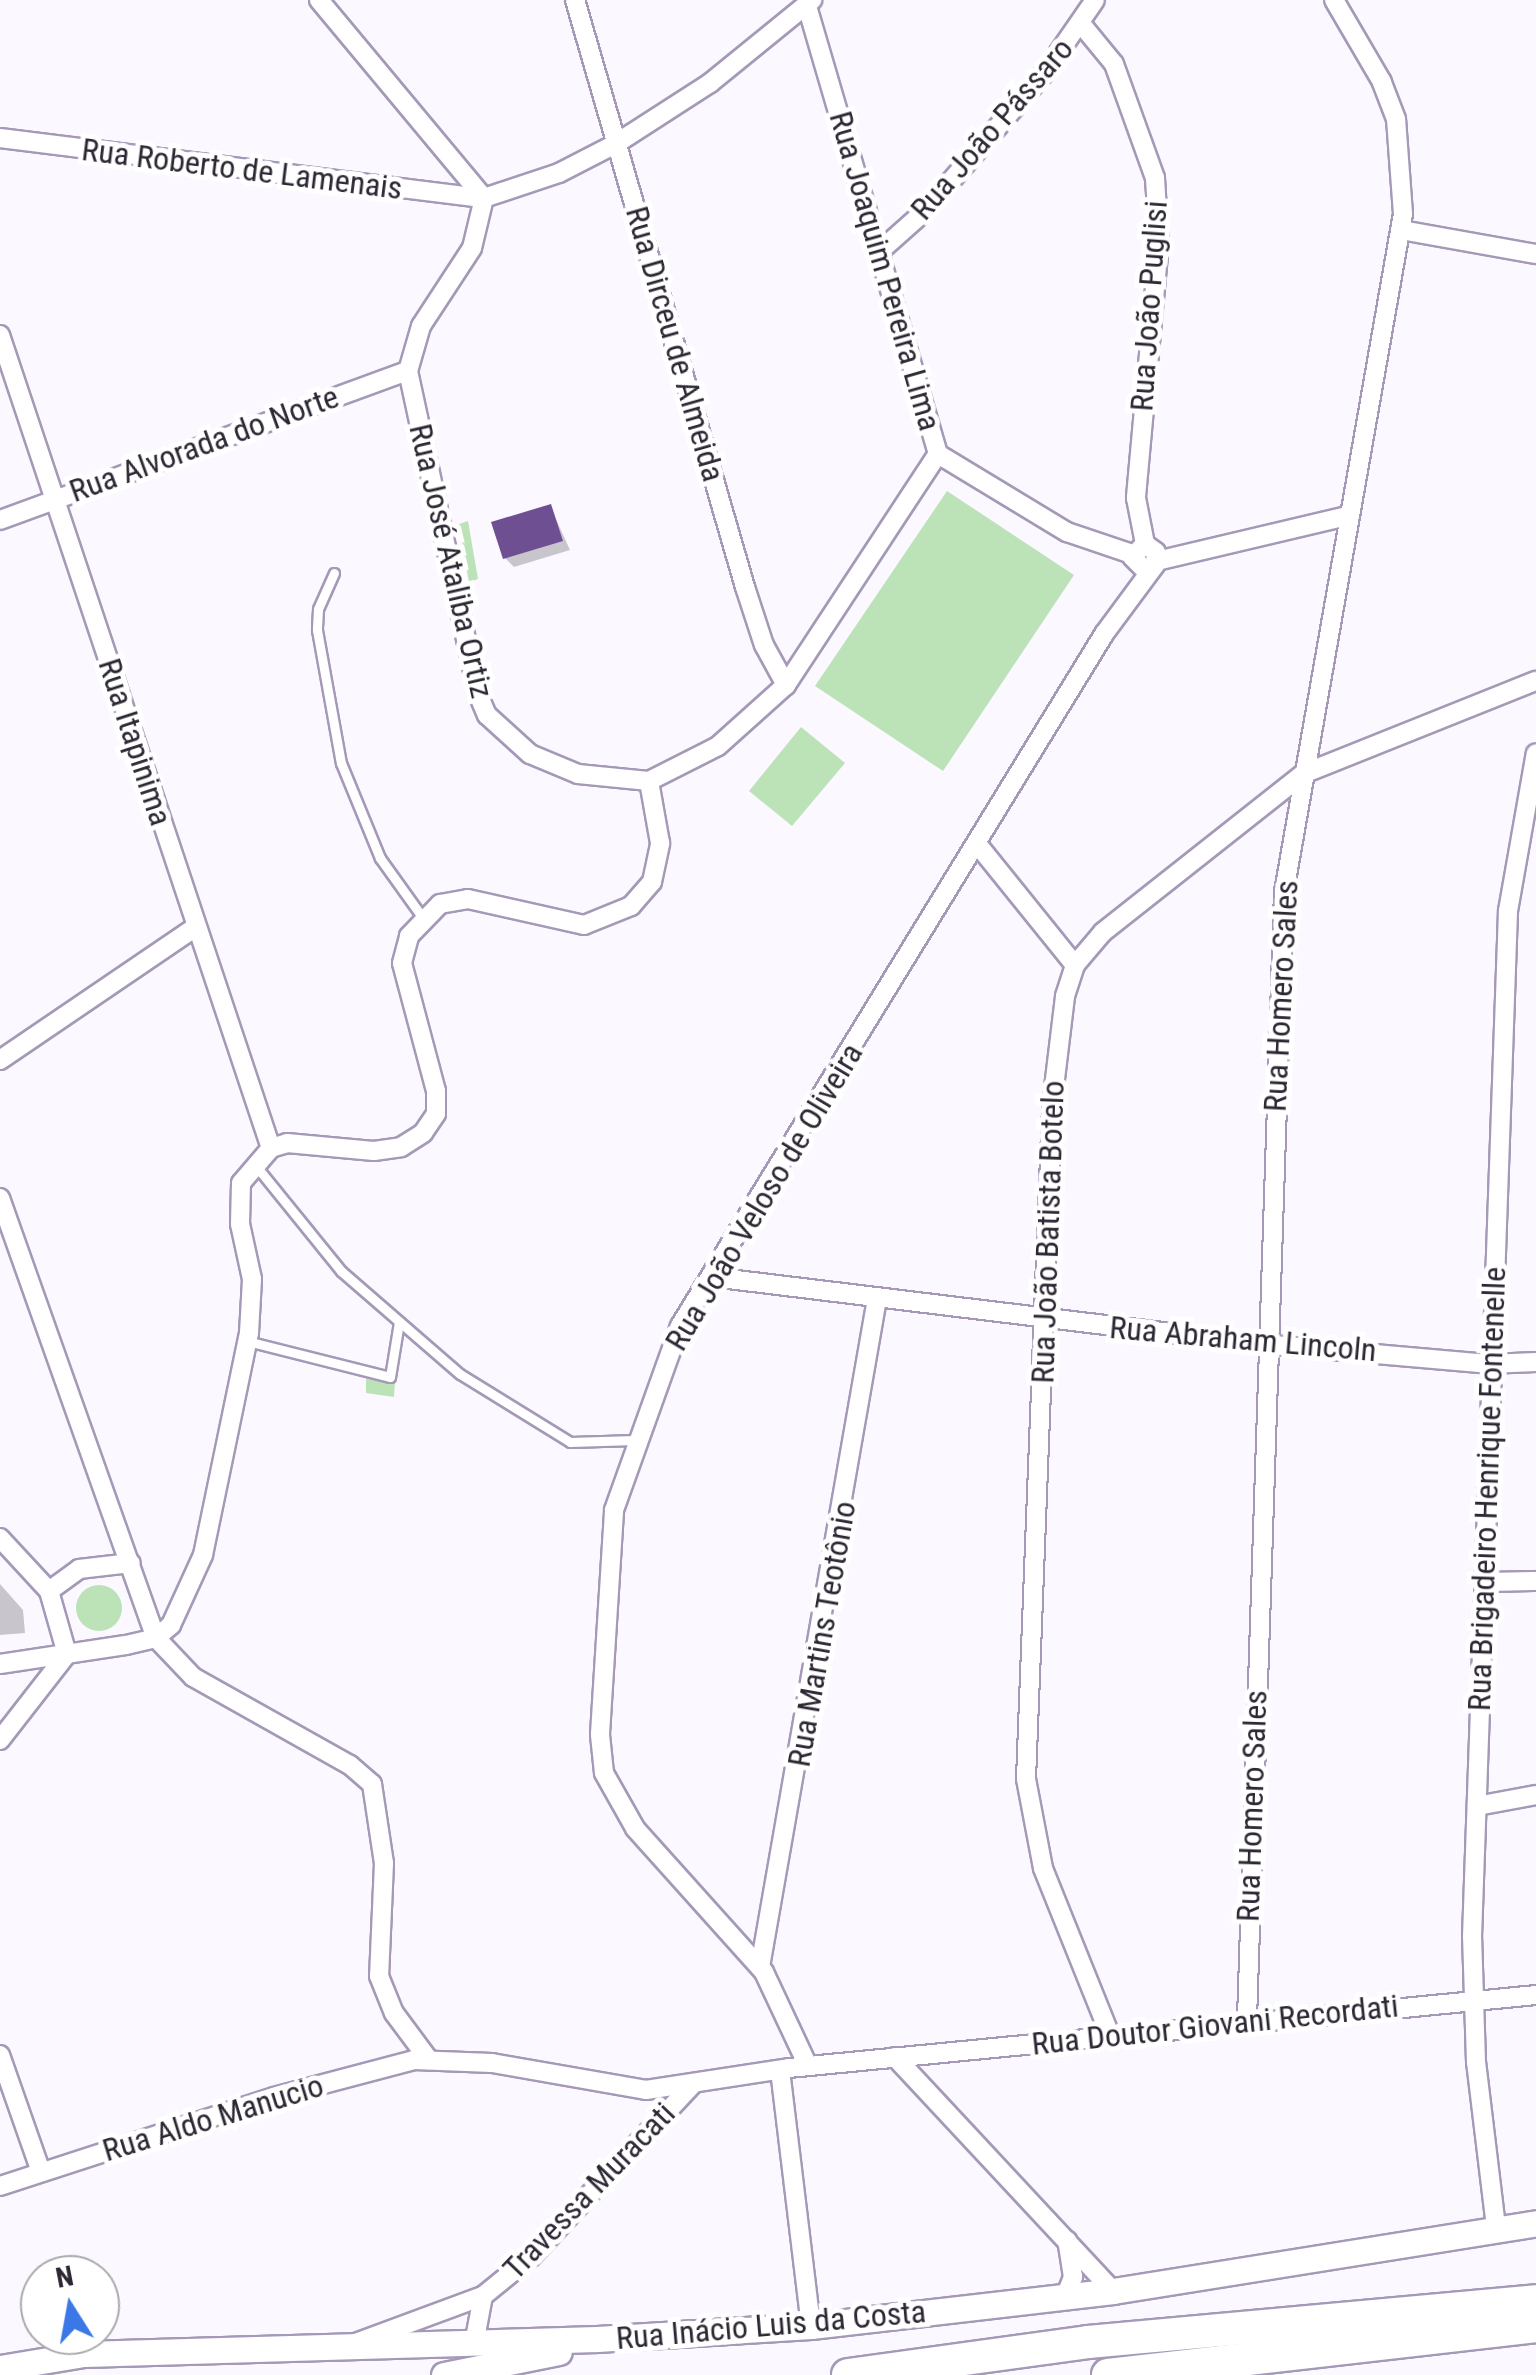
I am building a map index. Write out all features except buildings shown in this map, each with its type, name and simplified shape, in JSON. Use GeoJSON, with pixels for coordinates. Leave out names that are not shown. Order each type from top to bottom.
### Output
{"type":"FeatureCollection","features":[{"type":"Feature","properties":{"kind":"highway"},"geometry":{"type":"LineString","coordinates":[[848,2375],[1088,2342],[1536,2302]]}},
{"type":"Feature","properties":{"kind":"highway"},"geometry":{"type":"LineString","coordinates":[[1108,2375],[1536,2326]]}},
{"type":"Feature","properties":{"kind":"main road","name":"Rua Inácio Luis da Costa"},"geometry":{"type":"LineString","coordinates":[[0,2368],[84,2354],[352,2344],[474,2344],[811,2326],[1113,2291],[1536,2223]]}},
{"type":"Feature","properties":{"kind":"main road"},"geometry":{"type":"LineString","coordinates":[[444,2375],[597,2339]]}},
{"type":"Feature","properties":{"kind":"street"},"geometry":{"type":"LineString","coordinates":[[319,0],[484,198],[558,173],[616,143],[710,83],[810,3]]}},
{"type":"Feature","properties":{"kind":"street","name":"Rua Dirceu de Almeida"},"geometry":{"type":"LineString","coordinates":[[575,0],[745,587],[764,645],[786,684]]}},
{"type":"Feature","properties":{"kind":"street","name":"Rua João Pássaro"},"geometry":{"type":"LineString","coordinates":[[880,251],[924,212],[1082,25],[1095,0]]}},
{"type":"Feature","properties":{"kind":"street","name":"Rua Homero Sales"},"geometry":{"type":"LineString","coordinates":[[1247,2019],[1284,892],[1347,516],[1401,230],[1404,163],[1396,119],[1382,82],[1334,0]]}},
{"type":"Feature","properties":{"kind":"street","name":"Rua Joaquim Pereira Lima"},"geometry":{"type":"LineString","coordinates":[[649,782],[718,746],[786,684],[938,454],[810,3]]}},
{"type":"Feature","properties":{"kind":"street","name":"Rua João Puglisi"},"geometry":{"type":"LineString","coordinates":[[1082,25],[1114,64],[1156,178],[1159,244],[1136,498],[1139,549]]}},
{"type":"Feature","properties":{"kind":"street","name":"Rua Roberto de Lamenais"},"geometry":{"type":"LineString","coordinates":[[0,138],[484,198]]}},
{"type":"Feature","properties":{"kind":"street","name":"Rua José Ataliba Ortiz"},"geometry":{"type":"LineString","coordinates":[[484,198],[472,248],[421,326],[408,371],[472,675],[487,715],[530,754],[578,774],[649,782]]}},
{"type":"Feature","properties":{"kind":"street"},"geometry":{"type":"LineString","coordinates":[[1401,230],[1536,254]]}},
{"type":"Feature","properties":{"kind":"street","name":"Rua Itapinima"},"geometry":{"type":"LineString","coordinates":[[0,335],[271,1148]]}},
{"type":"Feature","properties":{"kind":"street","name":"Rua Alvorada do Norte"},"geometry":{"type":"LineString","coordinates":[[0,520],[408,371]]}},
{"type":"Feature","properties":{"kind":"street"},"geometry":{"type":"LineString","coordinates":[[938,454],[1067,532],[1139,549],[1134,564],[1151,565],[1347,516]]}},
{"type":"Feature","properties":{"kind":"street","name":"Rua João Veloso de Oliveira"},"geometry":{"type":"LineString","coordinates":[[808,2066],[760,1967],[635,1828],[600,1759],[608,1561],[614,1510],[680,1326],[1151,565]]}},
{"type":"Feature","properties":{"kind":"street","name":"Rua João Batista Botelo"},"geometry":{"type":"LineString","coordinates":[[1110,2034],[1044,1868],[1026,1779],[1056,1035],[1075,965],[1103,932],[1303,774],[1536,681]]}},
{"type":"Feature","properties":{"kind":"street","name":"Rua Brigadeiro Henrique Fontenelle"},"geometry":{"type":"LineString","coordinates":[[1496,2227],[1475,2002],[1488,1364],[1508,911],[1536,753]]}},
{"type":"Feature","properties":{"kind":"street"},"geometry":{"type":"LineString","coordinates":[[0,1664],[156,1638],[188,1598],[203,1554],[247,1341],[252,1279],[238,1204],[241,1182],[271,1148],[319,1142],[374,1151],[400,1147],[423,1133],[436,1114],[436,1091],[402,964],[423,918],[440,904],[468,898],[584,924],[631,906],[652,882],[660,843],[649,782]]}},
{"type":"Feature","properties":{"kind":"street"},"geometry":{"type":"LineString","coordinates":[[978,845],[1075,965]]}},
{"type":"Feature","properties":{"kind":"street"},"geometry":{"type":"LineString","coordinates":[[0,1060],[196,926]]}},
{"type":"Feature","properties":{"kind":"street"},"geometry":{"type":"LineString","coordinates":[[0,1198],[156,1638],[193,1677],[350,1765],[372,1784],[384,1863],[379,1976],[394,2013],[429,2060]]}},
{"type":"Feature","properties":{"kind":"street","name":"Rua Abraham Lincoln"},"geometry":{"type":"LineString","coordinates":[[712,1277],[1267,1344],[1488,1364],[1536,1362]]}},
{"type":"Feature","properties":{"kind":"street","name":"Rua Martins Teotônio"},"geometry":{"type":"LineString","coordinates":[[760,1967],[878,1299]]}},
{"type":"Feature","properties":{"kind":"street"},"geometry":{"type":"LineString","coordinates":[[0,1538],[50,1591],[68,1654]]}},
{"type":"Feature","properties":{"kind":"street"},"geometry":{"type":"LineString","coordinates":[[50,1591],[79,1569],[131,1563]]}},
{"type":"Feature","properties":{"kind":"street"},"geometry":{"type":"LineString","coordinates":[[1485,1582],[1536,1581]]}},
{"type":"Feature","properties":{"kind":"street"},"geometry":{"type":"LineString","coordinates":[[0,1740],[68,1654]]}},
{"type":"Feature","properties":{"kind":"street"},"geometry":{"type":"LineString","coordinates":[[1477,1806],[1536,1794]]}},
{"type":"Feature","properties":{"kind":"street","name":"Rua Doutor Giovani Recordati"},"geometry":{"type":"LineString","coordinates":[[693,2084],[808,2066],[1247,2019],[1536,1995]]}},
{"type":"Feature","properties":{"kind":"street"},"geometry":{"type":"LineString","coordinates":[[0,2055],[41,2172]]}},
{"type":"Feature","properties":{"kind":"street"},"geometry":{"type":"LineString","coordinates":[[895,2057],[1113,2291]]}},
{"type":"Feature","properties":{"kind":"street","name":"Rua Aldo Manucio"},"geometry":{"type":"LineString","coordinates":[[0,2186],[274,2096],[429,2060],[492,2063],[632,2090],[693,2084]]}},
{"type":"Feature","properties":{"kind":"street"},"geometry":{"type":"LineString","coordinates":[[780,2070],[811,2326]]}},
{"type":"Feature","properties":{"kind":"street","name":"Travessa Muracati"},"geometry":{"type":"LineString","coordinates":[[352,2344],[483,2296],[532,2256],[693,2084]]}},
{"type":"Feature","properties":{"kind":"street"},"geometry":{"type":"LineString","coordinates":[[1065,2297],[1073,2276],[1067,2240]]}},
{"type":"Feature","properties":{"kind":"street","name":"Travessa Muracati"},"geometry":{"type":"LineString","coordinates":[[474,2344],[483,2296]]}},
{"type":"Feature","properties":{"kind":"lane"},"geometry":{"type":"LineString","coordinates":[[334,573],[318,609],[317,630],[336,744],[380,858],[423,918]]}},
{"type":"Feature","properties":{"kind":"lane"},"geometry":{"type":"LineString","coordinates":[[254,1164],[341,1271],[460,1374],[570,1442],[636,1440]]}},
{"type":"Feature","properties":{"kind":"lane"},"geometry":{"type":"LineString","coordinates":[[247,1341],[362,1371],[393,1375],[399,1322]]}},
{"type":"Feature","properties":{"kind":"green space"},"geometry":{"type":"Polygon","coordinates":[[[947,491],[1074,575],[943,771],[815,686],[947,491]]]}},
{"type":"Feature","properties":{"kind":"green space"},"geometry":{"type":"Polygon","coordinates":[[[468,521],[478,579],[469,582],[459,524],[468,521]]]}},
{"type":"Feature","properties":{"kind":"green space"},"geometry":{"type":"Polygon","coordinates":[[[801,727],[845,763],[792,826],[749,791],[801,727]]]}},
{"type":"Feature","properties":{"kind":"green space"},"geometry":{"type":"Polygon","coordinates":[[[366,1379],[395,1381],[394,1397],[366,1393],[366,1379]]]}},
{"type":"Feature","properties":{"kind":"green space"},"geometry":{"type":"Polygon","coordinates":[[[99,1585],[115,1592],[122,1608],[115,1624],[99,1631],[83,1624],[76,1608],[83,1592],[99,1585]]]}}]}
